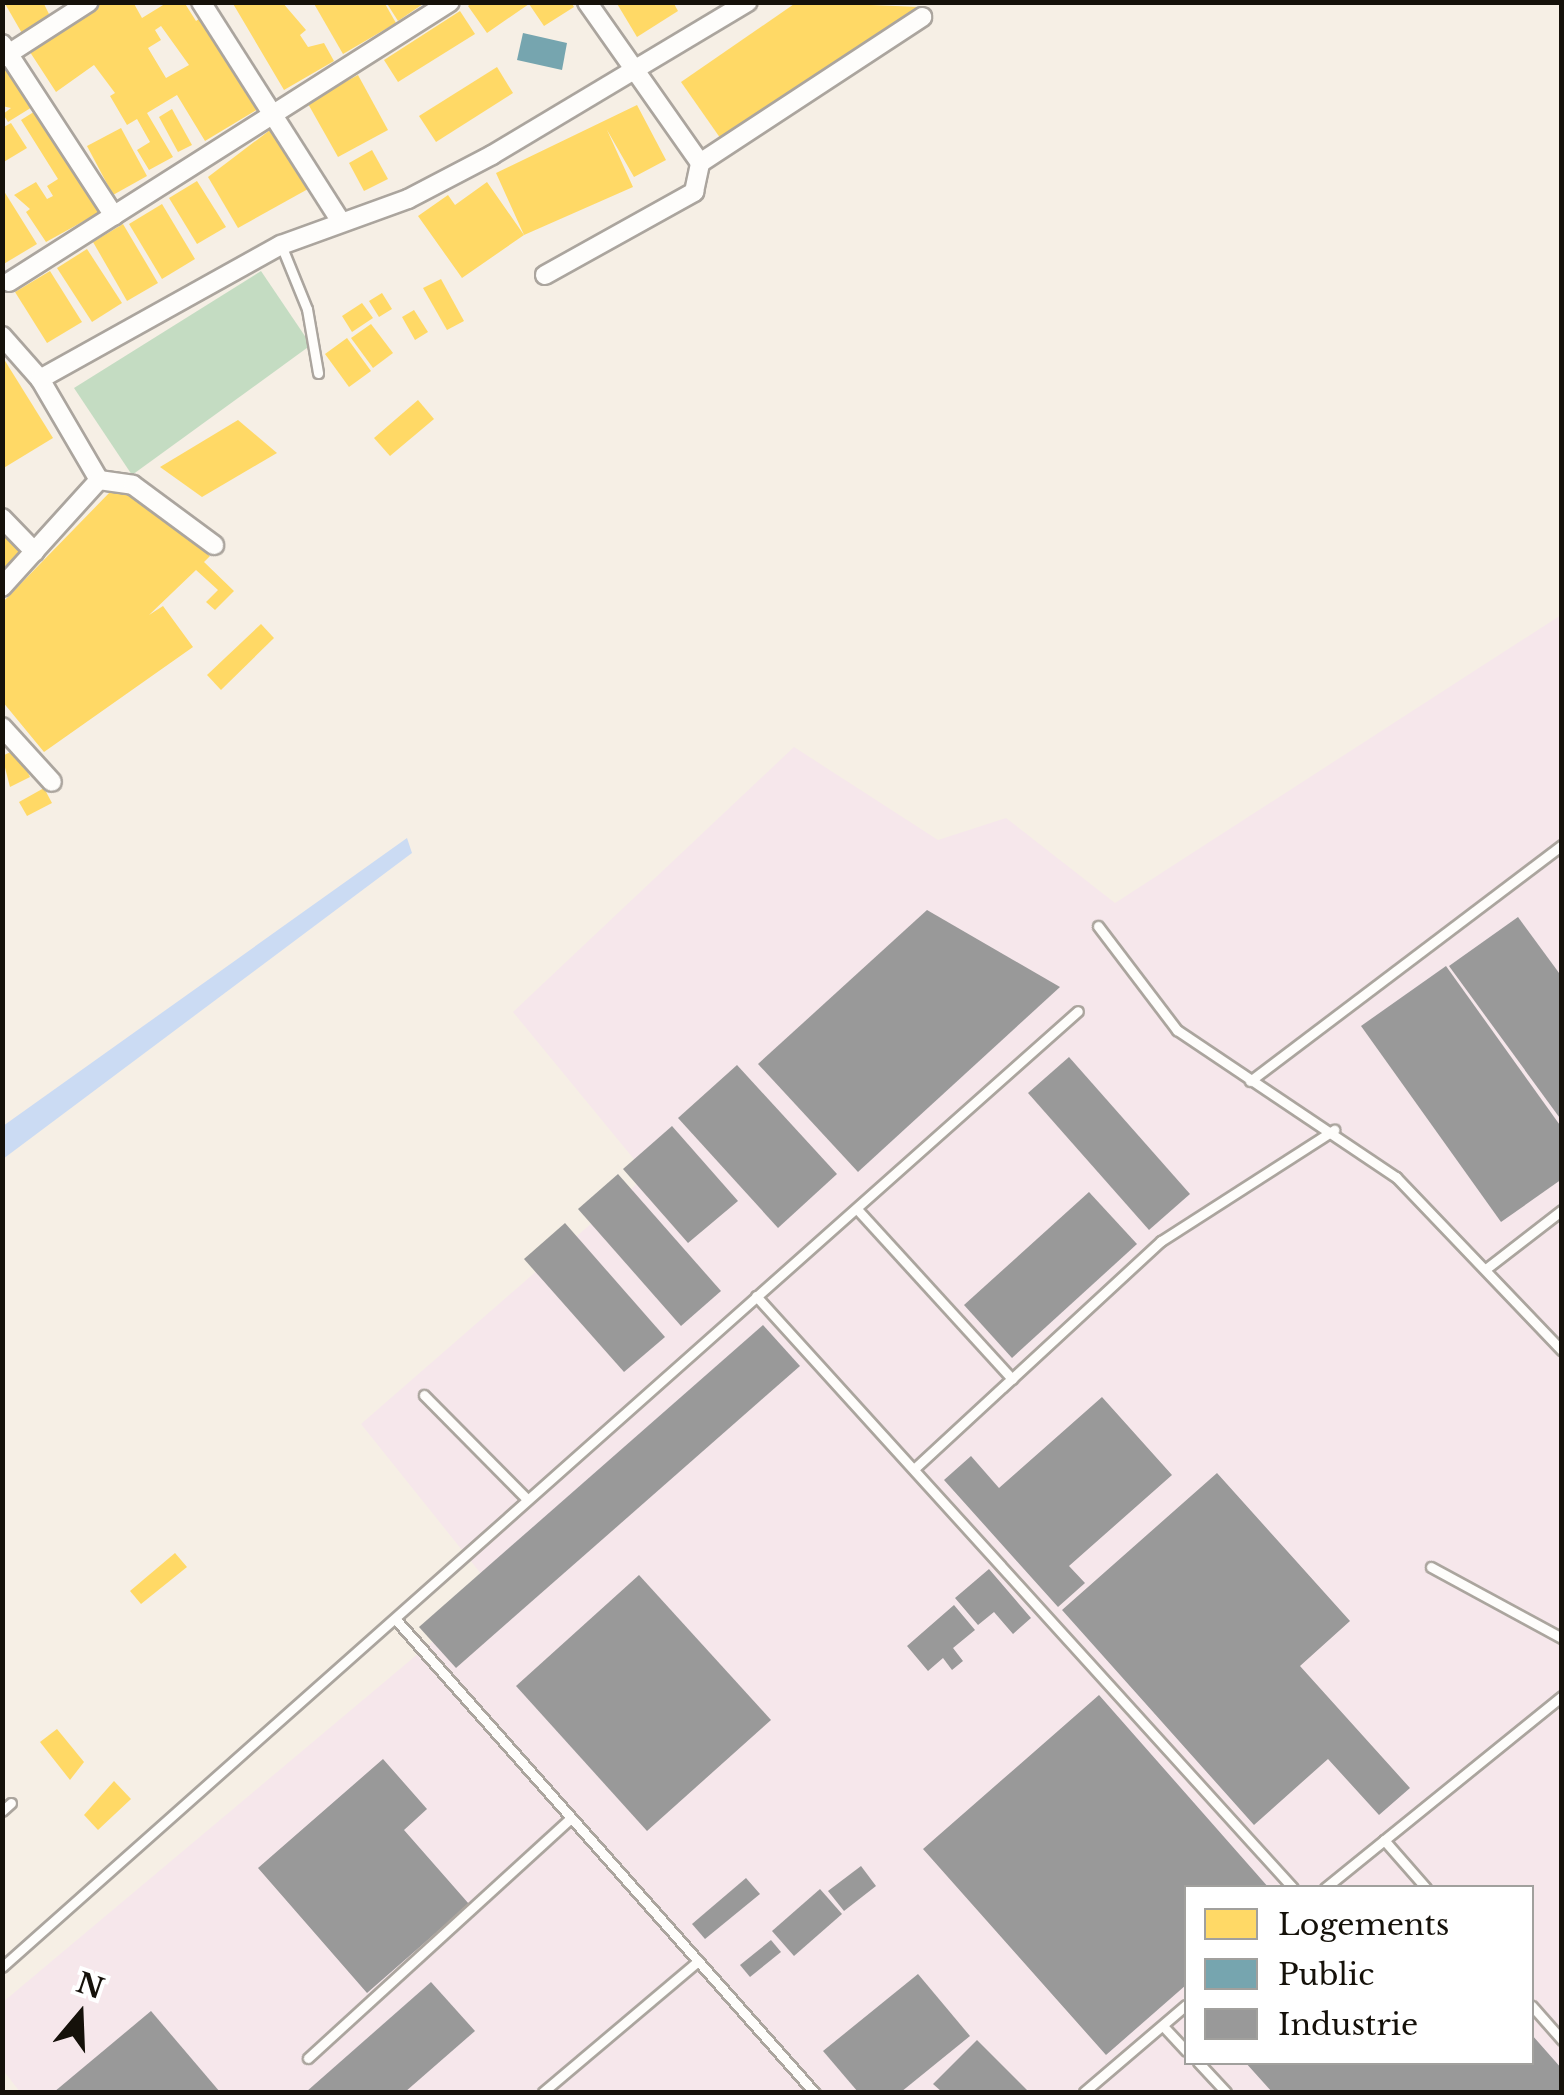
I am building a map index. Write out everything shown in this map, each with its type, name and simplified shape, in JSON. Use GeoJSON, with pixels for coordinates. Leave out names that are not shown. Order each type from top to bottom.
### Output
{"type":"FeatureCollection","features":[{"type":"Feature","properties":{"kind":"street"},"geometry":{"type":"LineString","coordinates":[[89,2],[5,52],[114,216]]}},
{"type":"Feature","properties":{"kind":"street"},"geometry":{"type":"LineString","coordinates":[[201,2],[341,222]]}},
{"type":"Feature","properties":{"kind":"street"},"geometry":{"type":"LineString","coordinates":[[587,2],[634,75],[700,163]]}},
{"type":"Feature","properties":{"kind":"street"},"geometry":{"type":"LineString","coordinates":[[40,379],[281,244],[408,198],[634,75],[744,4]]}},
{"type":"Feature","properties":{"kind":"street"},"geometry":{"type":"LineString","coordinates":[[9,282],[441,5]]}},
{"type":"Feature","properties":{"kind":"street"},"geometry":{"type":"LineString","coordinates":[[546,275],[694,192],[700,163],[922,18]]}},
{"type":"Feature","properties":{"kind":"street"},"geometry":{"type":"LineString","coordinates":[[2,336],[40,379],[99,480]]}},
{"type":"Feature","properties":{"kind":"street"},"geometry":{"type":"LineString","coordinates":[[99,480],[133,484],[214,545]]}},
{"type":"Feature","properties":{"kind":"street"},"geometry":{"type":"LineString","coordinates":[[2,587],[99,480]]}},
{"type":"Feature","properties":{"kind":"street"},"geometry":{"type":"LineString","coordinates":[[2,518],[35,552]]}},
{"type":"Feature","properties":{"kind":"street"},"geometry":{"type":"LineString","coordinates":[[2,728],[52,782]]}},
{"type":"Feature","properties":{"kind":"lane"},"geometry":{"type":"LineString","coordinates":[[281,244],[310,320],[318,374]]}},
{"type":"Feature","properties":{"kind":"lane"},"geometry":{"type":"LineString","coordinates":[[1250,1081],[1562,844]]}},
{"type":"Feature","properties":{"kind":"lane"},"geometry":{"type":"LineString","coordinates":[[1098,926],[1177,1030],[1250,1081],[1334,1130],[1396,1177],[1487,1268],[1562,1352]]}},
{"type":"Feature","properties":{"kind":"lane"},"geometry":{"type":"LineString","coordinates":[[2,1967],[398,1622],[527,1499],[1078,1011]]}},
{"type":"Feature","properties":{"kind":"lane"},"geometry":{"type":"LineString","coordinates":[[915,1468],[1161,1242],[1334,1130]]}},
{"type":"Feature","properties":{"kind":"lane"},"geometry":{"type":"LineString","coordinates":[[857,1209],[1012,1379]]}},
{"type":"Feature","properties":{"kind":"lane"},"geometry":{"type":"LineString","coordinates":[[1487,1268],[1562,1210]]}},
{"type":"Feature","properties":{"kind":"lane"},"geometry":{"type":"LineString","coordinates":[[756,1296],[1290,1885]]}},
{"type":"Feature","properties":{"kind":"lane"},"geometry":{"type":"LineString","coordinates":[[424,1395],[527,1499]]}},
{"type":"Feature","properties":{"kind":"lane"},"geometry":{"type":"LineString","coordinates":[[1431,1567],[1562,1638]]}},
{"type":"Feature","properties":{"kind":"lane"},"geometry":{"type":"LineString","coordinates":[[398,1622],[814,2092]]}},
{"type":"Feature","properties":{"kind":"lane"},"geometry":{"type":"LineString","coordinates":[[1329,1885],[1562,1696]]}},
{"type":"Feature","properties":{"kind":"lane"},"geometry":{"type":"LineString","coordinates":[[2,1811],[12,1803]]}},
{"type":"Feature","properties":{"kind":"lane"},"geometry":{"type":"LineString","coordinates":[[308,2058],[572,1818]]}},
{"type":"Feature","properties":{"kind":"lane"},"geometry":{"type":"LineString","coordinates":[[1384,1840],[1423,1885]]}},
{"type":"Feature","properties":{"kind":"lane"},"geometry":{"type":"LineString","coordinates":[[542,2092],[698,1962]]}},
{"type":"Feature","properties":{"kind":"lane"},"geometry":{"type":"LineString","coordinates":[[1084,2092],[1184,2007]]}},
{"type":"Feature","properties":{"kind":"lane"},"geometry":{"type":"LineString","coordinates":[[1534,2008],[1562,2040]]}},
{"type":"Feature","properties":{"kind":"lane"},"geometry":{"type":"LineString","coordinates":[[1162,2026],[1184,2049]]}},
{"type":"Feature","properties":{"kind":"lane"},"geometry":{"type":"LineString","coordinates":[[1201,2065],[1226,2092]]}},
{"type":"Feature","properties":{"kind":"shaded area"},"geometry":{"type":"Polygon","coordinates":[[[1561,615],[1561,2092],[20,2092],[3,2070],[3,2002],[494,1590],[361,1424],[647,1175],[513,1012],[794,747],[938,840],[1006,818],[1115,903],[1561,615]]]}},
{"type":"Feature","properties":{"kind":"green space"},"geometry":{"type":"Polygon","coordinates":[[[261,271],[311,345],[132,475],[74,388],[261,271]]]}},
{"type":"Feature","properties":{"kind":"water"},"geometry":{"type":"Polygon","coordinates":[[[407,838],[412,853],[3,1159],[3,1126],[407,838]]]}},
{"type":"Feature","properties":{"kind":"building: Logements"},"geometry":{"type":"Polygon","coordinates":[[[4,2],[43,2],[49,14],[23,35],[4,2]]]}},
{"type":"Feature","properties":{"kind":"building: Logements"},"geometry":{"type":"Polygon","coordinates":[[[98,2],[133,2],[142,18],[168,2],[184,2],[196,21],[203,16],[258,109],[205,141],[177,95],[147,113],[173,157],[149,170],[137,150],[150,142],[137,119],[127,125],[110,96],[115,93],[94,65],[56,92],[28,49],[98,2]],[[161,26],[155,30],[161,40],[148,48],[166,78],[189,65],[161,26]]]}},
{"type":"Feature","properties":{"kind":"building: Logements"},"geometry":{"type":"Polygon","coordinates":[[[232,2],[282,2],[306,30],[300,35],[308,47],[324,43],[334,61],[284,90],[232,2]]]}},
{"type":"Feature","properties":{"kind":"building: Logements"},"geometry":{"type":"Polygon","coordinates":[[[313,2],[384,2],[396,23],[343,54],[313,2]]]}},
{"type":"Feature","properties":{"kind":"building: Logements"},"geometry":{"type":"Polygon","coordinates":[[[386,2],[426,2],[398,21],[386,2]]]}},
{"type":"Feature","properties":{"kind":"building: Logements"},"geometry":{"type":"Polygon","coordinates":[[[473,2],[571,2],[574,7],[544,26],[529,4],[487,33],[468,6],[473,2]]]}},
{"type":"Feature","properties":{"kind":"building: Logements"},"geometry":{"type":"Polygon","coordinates":[[[616,2],[673,2],[678,11],[637,37],[616,2]]]}},
{"type":"Feature","properties":{"kind":"building: Logements"},"geometry":{"type":"Polygon","coordinates":[[[797,2],[920,7],[723,142],[681,82],[797,2]]]}},
{"type":"Feature","properties":{"kind":"building: Logements"},"geometry":{"type":"Polygon","coordinates":[[[460,11],[475,34],[398,82],[384,60],[460,11]]]}},
{"type":"Feature","properties":{"kind":"building: Logements"},"geometry":{"type":"Polygon","coordinates":[[[2,60],[37,104],[8,122],[3,114],[11,108],[2,106],[2,60]]]}},
{"type":"Feature","properties":{"kind":"building: Logements"},"geometry":{"type":"Polygon","coordinates":[[[497,67],[513,93],[436,142],[419,116],[497,67]]]}},
{"type":"Feature","properties":{"kind":"building: Logements"},"geometry":{"type":"Polygon","coordinates":[[[358,75],[388,130],[338,157],[307,102],[358,75]]]}},
{"type":"Feature","properties":{"kind":"building: Logements"},"geometry":{"type":"Polygon","coordinates":[[[637,105],[666,160],[634,177],[607,130],[633,187],[524,235],[496,173],[637,105]]]}},
{"type":"Feature","properties":{"kind":"building: Logements"},"geometry":{"type":"Polygon","coordinates":[[[40,108],[102,211],[46,242],[26,212],[30,209],[14,195],[36,182],[47,199],[53,196],[47,186],[58,179],[21,120],[40,108]]]}},
{"type":"Feature","properties":{"kind":"building: Logements"},"geometry":{"type":"Polygon","coordinates":[[[172,109],[192,145],[178,152],[159,117],[172,109]]]}},
{"type":"Feature","properties":{"kind":"building: Logements"},"geometry":{"type":"Polygon","coordinates":[[[11,123],[27,148],[2,163],[2,128],[11,123]]]}},
{"type":"Feature","properties":{"kind":"building: Logements"},"geometry":{"type":"Polygon","coordinates":[[[121,128],[147,176],[113,195],[87,146],[121,128]]]}},
{"type":"Feature","properties":{"kind":"building: Logements"},"geometry":{"type":"Polygon","coordinates":[[[270,130],[308,189],[238,228],[208,177],[270,130]]]}},
{"type":"Feature","properties":{"kind":"building: Logements"},"geometry":{"type":"Polygon","coordinates":[[[372,150],[388,179],[364,191],[349,163],[372,150]]]}},
{"type":"Feature","properties":{"kind":"building: Logements"},"geometry":{"type":"Polygon","coordinates":[[[197,181],[226,227],[197,244],[169,198],[197,181]]]}},
{"type":"Feature","properties":{"kind":"building: Logements"},"geometry":{"type":"Polygon","coordinates":[[[487,182],[524,235],[462,278],[418,216],[448,195],[455,205],[487,182]]]}},
{"type":"Feature","properties":{"kind":"building: Logements"},"geometry":{"type":"Polygon","coordinates":[[[2,188],[37,244],[2,265],[2,188]]]}},
{"type":"Feature","properties":{"kind":"building: Logements"},"geometry":{"type":"Polygon","coordinates":[[[162,204],[195,259],[162,279],[129,224],[162,204]]]}},
{"type":"Feature","properties":{"kind":"building: Logements"},"geometry":{"type":"Polygon","coordinates":[[[123,224],[158,283],[127,301],[93,242],[123,224]]]}},
{"type":"Feature","properties":{"kind":"building: Logements"},"geometry":{"type":"Polygon","coordinates":[[[87,249],[122,303],[92,322],[57,268],[87,249]]]}},
{"type":"Feature","properties":{"kind":"building: Logements"},"geometry":{"type":"Polygon","coordinates":[[[50,271],[82,322],[47,343],[15,292],[50,271]]]}},
{"type":"Feature","properties":{"kind":"building: Logements"},"geometry":{"type":"Polygon","coordinates":[[[441,279],[464,321],[447,330],[423,288],[441,279]]]}},
{"type":"Feature","properties":{"kind":"building: Logements"},"geometry":{"type":"Polygon","coordinates":[[[382,293],[392,309],[379,317],[369,301],[382,293]]]}},
{"type":"Feature","properties":{"kind":"building: Logements"},"geometry":{"type":"Polygon","coordinates":[[[362,303],[373,318],[352,332],[342,316],[362,303]]]}},
{"type":"Feature","properties":{"kind":"building: Logements"},"geometry":{"type":"Polygon","coordinates":[[[414,310],[428,332],[415,340],[402,317],[414,310]]]}},
{"type":"Feature","properties":{"kind":"building: Logements"},"geometry":{"type":"Polygon","coordinates":[[[371,324],[393,353],[373,368],[351,338],[371,324]]]}},
{"type":"Feature","properties":{"kind":"building: Logements"},"geometry":{"type":"Polygon","coordinates":[[[347,338],[371,371],[349,387],[325,354],[347,338]]]}},
{"type":"Feature","properties":{"kind":"building: Logements"},"geometry":{"type":"Polygon","coordinates":[[[2,356],[53,438],[2,469],[2,356]]]}},
{"type":"Feature","properties":{"kind":"building: Logements"},"geometry":{"type":"Polygon","coordinates":[[[418,400],[434,419],[390,456],[374,438],[418,400]]]}},
{"type":"Feature","properties":{"kind":"building: Logements"},"geometry":{"type":"Polygon","coordinates":[[[238,420],[277,453],[202,497],[160,467],[238,420]]]}},
{"type":"Feature","properties":{"kind":"building: Logements"},"geometry":{"type":"Polygon","coordinates":[[[111,491],[130,491],[210,556],[204,562],[234,591],[215,610],[206,602],[218,590],[196,570],[149,615],[163,606],[193,647],[44,752],[2,701],[2,603],[111,491]]]}},
{"type":"Feature","properties":{"kind":"building: Logements"},"geometry":{"type":"Polygon","coordinates":[[[2,526],[25,549],[2,571],[2,526]]]}},
{"type":"Feature","properties":{"kind":"building: Logements"},"geometry":{"type":"Polygon","coordinates":[[[261,624],[274,638],[221,690],[207,675],[261,624]]]}},
{"type":"Feature","properties":{"kind":"building: Logements"},"geometry":{"type":"Polygon","coordinates":[[[17,749],[30,777],[10,787],[2,756],[17,749]]]}},
{"type":"Feature","properties":{"kind":"building: Logements"},"geometry":{"type":"Polygon","coordinates":[[[44,788],[52,803],[27,816],[19,802],[44,788]]]}},
{"type":"Feature","properties":{"kind":"building: Logements"},"geometry":{"type":"Polygon","coordinates":[[[175,1553],[187,1567],[141,1604],[130,1591],[175,1553]]]}},
{"type":"Feature","properties":{"kind":"building: Logements"},"geometry":{"type":"Polygon","coordinates":[[[57,1729],[84,1762],[70,1780],[40,1742],[57,1729]]]}},
{"type":"Feature","properties":{"kind":"building: Logements"},"geometry":{"type":"Polygon","coordinates":[[[114,1781],[131,1799],[98,1830],[84,1815],[114,1781]]]}},
{"type":"Feature","properties":{"kind":"building: Public"},"geometry":{"type":"Polygon","coordinates":[[[523,33],[567,43],[562,70],[517,60],[523,33]]]}},
{"type":"Feature","properties":{"kind":"building: Industrie"},"geometry":{"type":"Polygon","coordinates":[[[927,910],[1060,987],[858,1172],[758,1064],[927,910]]]}},
{"type":"Feature","properties":{"kind":"building: Industrie"},"geometry":{"type":"Polygon","coordinates":[[[1518,917],[1562,977],[1562,1121],[1449,966],[1518,917]]]}},
{"type":"Feature","properties":{"kind":"building: Industrie"},"geometry":{"type":"Polygon","coordinates":[[[1446,966],[1562,1128],[1562,1179],[1501,1222],[1361,1026],[1446,966]]]}},
{"type":"Feature","properties":{"kind":"building: Industrie"},"geometry":{"type":"Polygon","coordinates":[[[1069,1057],[1190,1194],[1149,1230],[1028,1093],[1069,1057]]]}},
{"type":"Feature","properties":{"kind":"building: Industrie"},"geometry":{"type":"Polygon","coordinates":[[[737,1065],[837,1174],[778,1228],[678,1118],[737,1065]]]}},
{"type":"Feature","properties":{"kind":"building: Industrie"},"geometry":{"type":"Polygon","coordinates":[[[672,1126],[738,1201],[688,1243],[623,1169],[672,1126]]]}},
{"type":"Feature","properties":{"kind":"building: Industrie"},"geometry":{"type":"Polygon","coordinates":[[[618,1174],[721,1291],[681,1326],[578,1209],[618,1174]]]}},
{"type":"Feature","properties":{"kind":"building: Industrie"},"geometry":{"type":"Polygon","coordinates":[[[1089,1192],[1137,1244],[1012,1358],[964,1305],[1089,1192]]]}},
{"type":"Feature","properties":{"kind":"building: Industrie"},"geometry":{"type":"Polygon","coordinates":[[[565,1223],[665,1337],[624,1372],[524,1259],[565,1223]]]}},
{"type":"Feature","properties":{"kind":"building: Industrie"},"geometry":{"type":"Polygon","coordinates":[[[763,1325],[800,1366],[456,1668],[419,1627],[763,1325]]]}},
{"type":"Feature","properties":{"kind":"building: Industrie"},"geometry":{"type":"Polygon","coordinates":[[[1102,1397],[1172,1475],[1069,1566],[1085,1583],[1058,1607],[944,1480],[971,1456],[999,1488],[1102,1397]]]}},
{"type":"Feature","properties":{"kind":"building: Industrie"},"geometry":{"type":"Polygon","coordinates":[[[1217,1473],[1350,1621],[1300,1666],[1410,1788],[1379,1815],[1328,1759],[1254,1825],[1062,1610],[1217,1473]]]}},
{"type":"Feature","properties":{"kind":"building: Industrie"},"geometry":{"type":"Polygon","coordinates":[[[989,1569],[1031,1618],[1013,1634],[994,1612],[978,1625],[955,1598],[989,1569]]]}},
{"type":"Feature","properties":{"kind":"building: Industrie"},"geometry":{"type":"Polygon","coordinates":[[[639,1575],[771,1720],[647,1831],[516,1686],[639,1575]]]}},
{"type":"Feature","properties":{"kind":"building: Industrie"},"geometry":{"type":"Polygon","coordinates":[[[954,1605],[975,1630],[953,1648],[963,1661],[952,1670],[943,1658],[928,1671],[907,1646],[954,1605]]]}},
{"type":"Feature","properties":{"kind":"building: Industrie"},"geometry":{"type":"Polygon","coordinates":[[[1099,1695],[1266,1885],[1184,1885],[1184,1987],[1106,2055],[923,1849],[1099,1695]]]}},
{"type":"Feature","properties":{"kind":"building: Industrie"},"geometry":{"type":"Polygon","coordinates":[[[383,1759],[427,1809],[404,1830],[469,1904],[367,1993],[258,1868],[383,1759]]]}},
{"type":"Feature","properties":{"kind":"building: Industrie"},"geometry":{"type":"Polygon","coordinates":[[[861,1866],[876,1886],[844,1911],[828,1891],[861,1866]]]}},
{"type":"Feature","properties":{"kind":"building: Industrie"},"geometry":{"type":"Polygon","coordinates":[[[746,1878],[760,1894],[705,1939],[692,1924],[746,1878]]]}},
{"type":"Feature","properties":{"kind":"building: Industrie"},"geometry":{"type":"Polygon","coordinates":[[[820,1889],[842,1914],[794,1956],[772,1931],[820,1889]]]}},
{"type":"Feature","properties":{"kind":"building: Industrie"},"geometry":{"type":"Polygon","coordinates":[[[771,1940],[781,1952],[750,1977],[740,1965],[771,1940]]]}},
{"type":"Feature","properties":{"kind":"building: Industrie"},"geometry":{"type":"Polygon","coordinates":[[[918,1974],[970,2036],[901,2092],[858,2092],[823,2051],[918,1974]]]}},
{"type":"Feature","properties":{"kind":"building: Industrie"},"geometry":{"type":"Polygon","coordinates":[[[431,1982],[475,2031],[405,2092],[306,2092],[431,1982]]]}},
{"type":"Feature","properties":{"kind":"building: Industrie"},"geometry":{"type":"Polygon","coordinates":[[[151,2011],[220,2092],[54,2092],[151,2011]]]}},
{"type":"Feature","properties":{"kind":"building: Industrie"},"geometry":{"type":"Polygon","coordinates":[[[1534,2037],[1562,2069],[1562,2092],[1272,2092],[1248,2065],[1534,2065],[1534,2037]]]}},
{"type":"Feature","properties":{"kind":"building: Industrie"},"geometry":{"type":"Polygon","coordinates":[[[977,2040],[1029,2092],[942,2092],[933,2084],[977,2040]]]}}]}
